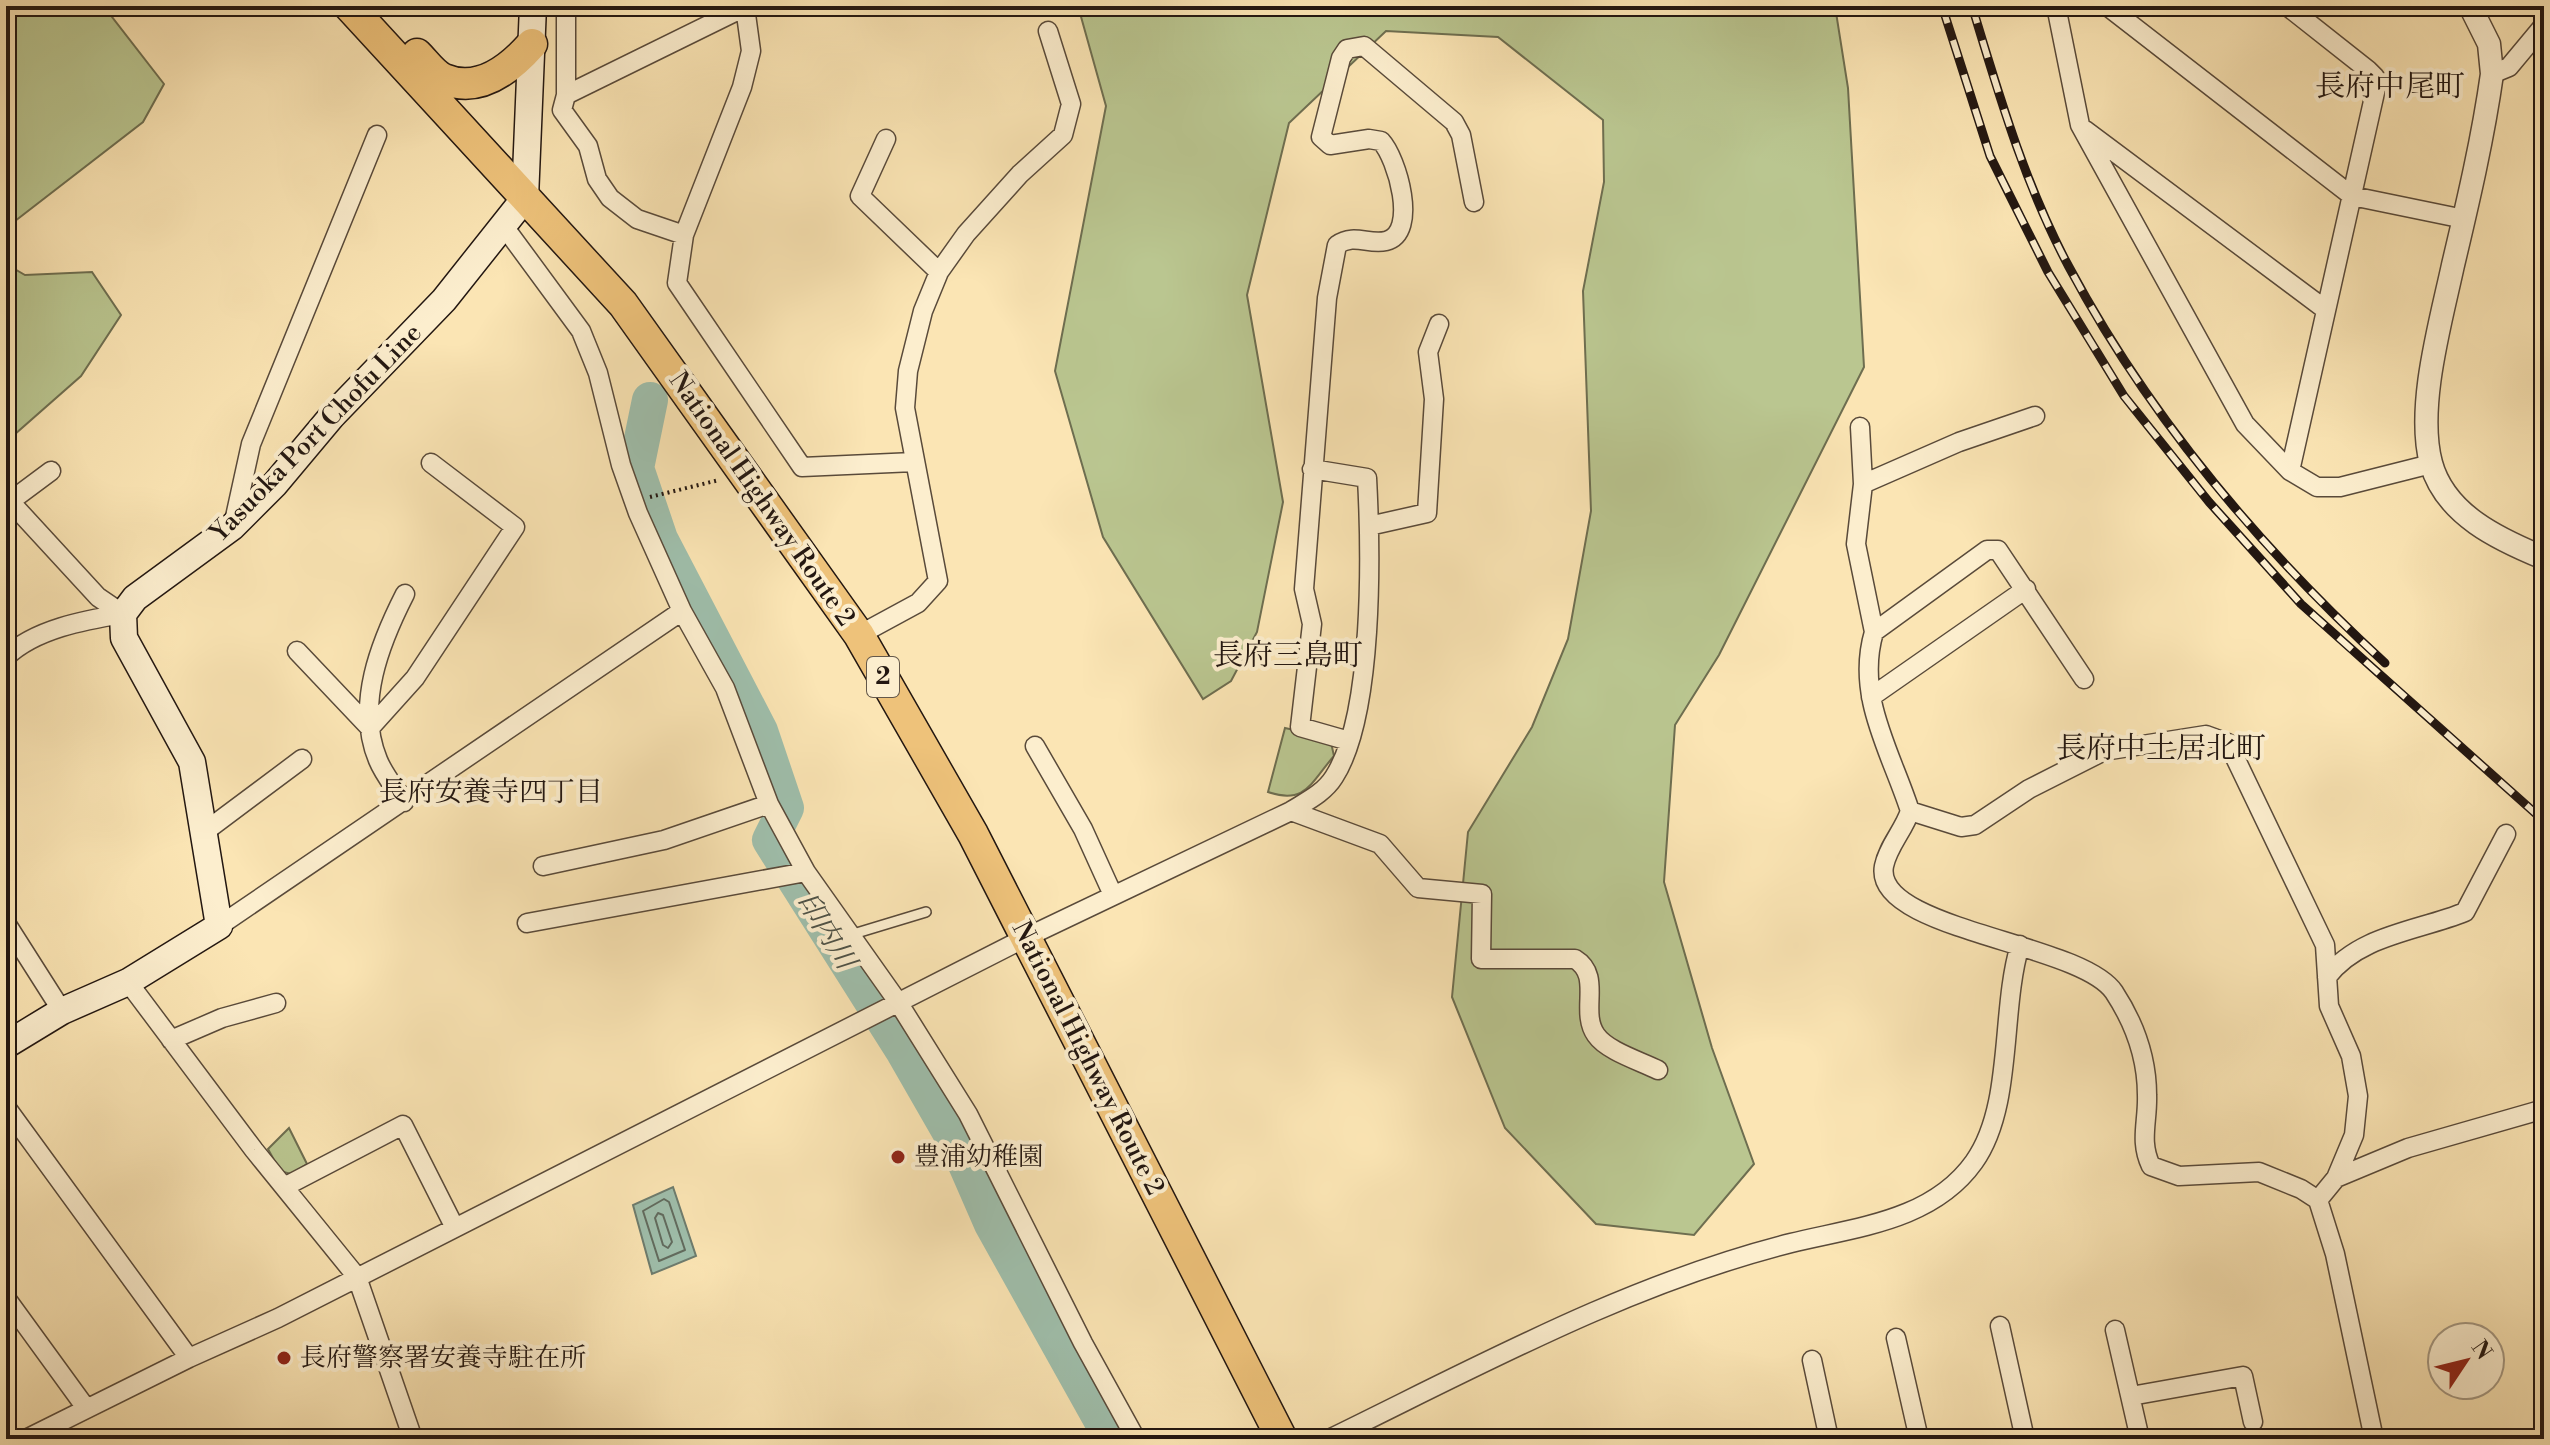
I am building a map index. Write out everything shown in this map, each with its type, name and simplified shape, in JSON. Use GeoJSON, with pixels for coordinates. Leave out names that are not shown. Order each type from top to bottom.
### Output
{"type":"FeatureCollection","features":[{"type":"Feature","properties":{"kind":"highway","name":"National Highway Route 2"},"geometry":{"type":"LineString","coordinates":[[349,6],[623,304],[859,635],[973,834],[1282,1439]]}},
{"type":"Feature","properties":{"kind":"highway"},"geometry":{"type":"LineString","coordinates":[[356,6],[389,27],[442,79],[463,84],[490,78],[514,65],[532,44]]}},
{"type":"Feature","properties":{"kind":"main road"},"geometry":{"type":"LineString","coordinates":[[525,198],[533,6]]}},
{"type":"Feature","properties":{"kind":"main road","name":"Yasuoka Port Chofu Line"},"geometry":{"type":"LineString","coordinates":[[123,614],[135,598],[232,527],[444,300],[525,198]]}},
{"type":"Feature","properties":{"kind":"main road"},"geometry":{"type":"LineString","coordinates":[[6,1045],[62,1011],[128,982],[219,926],[192,762],[124,638],[123,614]]}},
{"type":"Feature","properties":{"kind":"street"},"geometry":{"type":"LineString","coordinates":[[566,6],[566,95],[562,110],[588,146],[597,179],[610,198],[637,219],[678,233]]}},
{"type":"Feature","properties":{"kind":"street"},"geometry":{"type":"LineString","coordinates":[[2056,6],[2080,125],[2239,414],[2290,471],[2317,487],[2340,487],[2431,464]]}},
{"type":"Feature","properties":{"kind":"street"},"geometry":{"type":"LineString","coordinates":[[2107,6],[2352,196],[2464,219]]}},
{"type":"Feature","properties":{"kind":"street"},"geometry":{"type":"LineString","coordinates":[[2287,6],[2375,77],[2370,119],[2290,471]]}},
{"type":"Feature","properties":{"kind":"street"},"geometry":{"type":"LineString","coordinates":[[2470,6],[2489,44],[2492,74],[2429,389],[2431,464],[2442,486],[2462,511],[2487,532],[2544,558]]}},
{"type":"Feature","properties":{"kind":"street"},"geometry":{"type":"LineString","coordinates":[[566,95],[745,7],[751,51],[745,75],[678,233],[677,283],[802,467],[914,462]]}},
{"type":"Feature","properties":{"kind":"street"},"geometry":{"type":"LineString","coordinates":[[2492,74],[2509,67],[2544,25]]}},
{"type":"Feature","properties":{"kind":"street"},"geometry":{"type":"LineString","coordinates":[[859,635],[918,603],[938,581],[905,408],[908,371],[923,311],[939,272],[966,234],[1020,174],[1063,135],[1071,104],[1048,31]]}},
{"type":"Feature","properties":{"kind":"street"},"geometry":{"type":"LineString","coordinates":[[1349,741],[1300,727],[1312,624],[1304,589],[1312,469],[1332,258],[1337,245],[1347,238],[1386,241],[1397,233],[1404,220],[1396,165],[1381,141],[1369,139],[1330,145],[1321,137],[1341,58],[1347,49],[1364,46],[1454,122],[1461,135],[1474,202]]}},
{"type":"Feature","properties":{"kind":"street"},"geometry":{"type":"LineString","coordinates":[[2080,125],[2326,310]]}},
{"type":"Feature","properties":{"kind":"street"},"geometry":{"type":"LineString","coordinates":[[232,527],[251,444],[377,135]]}},
{"type":"Feature","properties":{"kind":"street"},"geometry":{"type":"LineString","coordinates":[[886,139],[860,196],[939,272]]}},
{"type":"Feature","properties":{"kind":"street"},"geometry":{"type":"LineString","coordinates":[[503,225],[581,331],[598,373],[621,465],[634,502],[682,611],[725,688],[796,874],[850,935],[968,1114],[1083,1343],[1136,1439]]}},
{"type":"Feature","properties":{"kind":"street"},"geometry":{"type":"LineString","coordinates":[[1369,526],[1427,513],[1434,399],[1428,352],[1439,324]]}},
{"type":"Feature","properties":{"kind":"street"},"geometry":{"type":"LineString","coordinates":[[1863,484],[1959,442],[2035,416]]}},
{"type":"Feature","properties":{"kind":"street"},"geometry":{"type":"LineString","coordinates":[[1860,427],[1863,484],[1856,544],[1874,632],[1870,645],[1872,714],[1910,811],[1883,868],[1886,884],[1905,906],[2067,959],[2099,975],[2113,990],[2136,1031],[2146,1061],[2147,1098],[2142,1147],[2151,1166],[2179,1176],[2259,1172],[2277,1177],[2318,1200],[2335,1254],[2374,1439]]}},
{"type":"Feature","properties":{"kind":"street"},"geometry":{"type":"LineString","coordinates":[[370,728],[415,678],[515,527],[431,463]]}},
{"type":"Feature","properties":{"kind":"street"},"geometry":{"type":"LineString","coordinates":[[26,1439],[455,1228],[1027,937],[1291,811],[1323,791],[1335,776],[1349,741],[1362,673],[1369,601],[1369,526],[1367,478],[1312,469]]}},
{"type":"Feature","properties":{"kind":"street"},"geometry":{"type":"LineString","coordinates":[[51,471],[9,499],[98,597],[123,614]]}},
{"type":"Feature","properties":{"kind":"street"},"geometry":{"type":"LineString","coordinates":[[1874,632],[1987,550],[1998,550],[2005,555],[2084,679]]}},
{"type":"Feature","properties":{"kind":"street"},"geometry":{"type":"LineString","coordinates":[[1871,697],[2026,589]]}},
{"type":"Feature","properties":{"kind":"street"},"geometry":{"type":"LineString","coordinates":[[404,802],[378,760],[370,728],[370,688],[390,624],[405,594]]}},
{"type":"Feature","properties":{"kind":"street"},"geometry":{"type":"LineString","coordinates":[[219,926],[682,611]]}},
{"type":"Feature","properties":{"kind":"street"},"geometry":{"type":"LineString","coordinates":[[6,657],[46,634],[85,620],[123,614]]}},
{"type":"Feature","properties":{"kind":"street"},"geometry":{"type":"LineString","coordinates":[[297,651],[370,728]]}},
{"type":"Feature","properties":{"kind":"street"},"geometry":{"type":"LineString","coordinates":[[1910,811],[1961,827],[1975,825],[2029,789],[2104,751],[2206,735],[2228,743],[2325,945],[2329,1006],[2351,1056],[2358,1096],[2354,1135],[2336,1178],[2318,1200]]}},
{"type":"Feature","properties":{"kind":"street"},"geometry":{"type":"LineString","coordinates":[[1035,746],[1083,829],[1113,895]]}},
{"type":"Feature","properties":{"kind":"street"},"geometry":{"type":"LineString","coordinates":[[203,833],[302,759]]}},
{"type":"Feature","properties":{"kind":"street"},"geometry":{"type":"LineString","coordinates":[[1291,811],[1380,844],[1418,888],[1482,894],[1481,959],[1575,959],[1585,965],[1589,975],[1593,1032],[1601,1041],[1658,1070]]}},
{"type":"Feature","properties":{"kind":"street"},"geometry":{"type":"LineString","coordinates":[[543,866],[776,817]]}},
{"type":"Feature","properties":{"kind":"street"},"geometry":{"type":"LineString","coordinates":[[2327,977],[2340,960],[2368,944],[2465,912],[2506,834]]}},
{"type":"Feature","properties":{"kind":"street"},"geometry":{"type":"LineString","coordinates":[[527,923],[796,874]]}},
{"type":"Feature","properties":{"kind":"street"},"geometry":{"type":"LineString","coordinates":[[6,923],[62,1011]]}},
{"type":"Feature","properties":{"kind":"street"},"geometry":{"type":"LineString","coordinates":[[1329,1439],[1601,1307],[1787,1244],[1871,1225],[1921,1209],[1949,1190],[1973,1164],[1989,1138],[1997,1099],[2012,973],[2020,945]]}},
{"type":"Feature","properties":{"kind":"street"},"geometry":{"type":"LineString","coordinates":[[128,982],[284,1187],[357,1277],[413,1439]]}},
{"type":"Feature","properties":{"kind":"street"},"geometry":{"type":"LineString","coordinates":[[171,1040],[222,1018],[276,1003]]}},
{"type":"Feature","properties":{"kind":"street"},"geometry":{"type":"LineString","coordinates":[[6,1107],[189,1358]]}},
{"type":"Feature","properties":{"kind":"street"},"geometry":{"type":"LineString","coordinates":[[2336,1178],[2408,1148],[2544,1109]]}},
{"type":"Feature","properties":{"kind":"street"},"geometry":{"type":"LineString","coordinates":[[284,1187],[403,1125],[455,1228]]}},
{"type":"Feature","properties":{"kind":"street"},"geometry":{"type":"LineString","coordinates":[[6,1298],[86,1408]]}},
{"type":"Feature","properties":{"kind":"street"},"geometry":{"type":"LineString","coordinates":[[2000,1326],[2025,1439]]}},
{"type":"Feature","properties":{"kind":"street"},"geometry":{"type":"LineString","coordinates":[[2115,1330],[2140,1439]]}},
{"type":"Feature","properties":{"kind":"street"},"geometry":{"type":"LineString","coordinates":[[1896,1338],[1919,1439]]}},
{"type":"Feature","properties":{"kind":"street"},"geometry":{"type":"LineString","coordinates":[[1812,1360],[1829,1439]]}},
{"type":"Feature","properties":{"kind":"street"},"geometry":{"type":"LineString","coordinates":[[2131,1396],[2243,1376],[2253,1422]]}},
{"type":"Feature","properties":{"kind":"lane"},"geometry":{"type":"LineString","coordinates":[[850,935],[926,912]]}},
{"type":"Feature","properties":{"kind":"path"},"geometry":{"type":"LineString","coordinates":[[658,495],[722,480]]}},
{"type":"Feature","properties":{"kind":"green space"},"geometry":{"type":"Polygon","coordinates":[[[6,6],[108,6],[109,13],[164,84],[143,122],[6,228],[6,6]]]}},
{"type":"Feature","properties":{"kind":"green space"},"geometry":{"type":"Polygon","coordinates":[[[1078,6],[1835,6],[1848,88],[1864,367],[1719,655],[1675,725],[1664,882],[1712,1048],[1754,1164],[1694,1235],[1596,1224],[1505,1128],[1452,997],[1468,832],[1532,727],[1568,639],[1591,511],[1583,291],[1604,182],[1603,120],[1498,37],[1386,31],[1289,123],[1247,295],[1283,502],[1257,632],[1231,681],[1203,699],[1103,537],[1055,371],[1106,106],[1078,6]]]}},
{"type":"Feature","properties":{"kind":"green space"},"geometry":{"type":"Polygon","coordinates":[[[6,264],[25,275],[92,272],[121,315],[81,376],[6,442],[6,264]]]}},
{"type":"Feature","properties":{"kind":"green space"},"geometry":{"type":"Polygon","coordinates":[[[1285,728],[1330,738],[1334,756],[1307,789],[1291,796],[1268,792],[1285,728]]]}},
{"type":"Feature","properties":{"kind":"green space"},"geometry":{"type":"Polygon","coordinates":[[[289,1128],[307,1164],[291,1174],[280,1171],[268,1149],[289,1128]]]}},
{"type":"Feature","properties":{"kind":"water"},"geometry":{"type":"Polygon","coordinates":[[[673,1187],[696,1256],[652,1274],[633,1205],[673,1187]]]}},
{"type":"Feature","properties":{"kind":"waterway","name":"印内川"},"geometry":{"type":"LineString","coordinates":[[650,400],[636,468],[660,539],[760,731],[786,808],[770,840],[904,1052],[958,1146],[992,1224],[1112,1439]]}},
{"type":"Feature","properties":{"kind":"railway"},"geometry":{"type":"LineString","coordinates":[[1942,6],[1990,156],[2048,272],[2124,396],[2209,502],[2301,604],[2544,821]]}},
{"type":"Feature","properties":{"kind":"railway"},"geometry":{"type":"LineString","coordinates":[[1972,6],[2014,139],[2039,204],[2100,322],[2171,428],[2210,478],[2294,574],[2385,663]]}},
{"type":"Feature","properties":{"kind":"place","name":"豊浦幼稚園"},"geometry":{"type":"Point","coordinates":[898,1157]}},
{"type":"Feature","properties":{"kind":"place","name":"長府警察署安養寺駐在所"},"geometry":{"type":"Point","coordinates":[284,1358]}},
{"type":"Feature","properties":{"kind":"district","name":"長府中尾町"},"geometry":{"type":"Point","coordinates":[2390,87]}},
{"type":"Feature","properties":{"kind":"district","name":"長府三島町"},"geometry":{"type":"Point","coordinates":[1288,656]}},
{"type":"Feature","properties":{"kind":"district","name":"長府中土居北町"},"geometry":{"type":"Point","coordinates":[2161,749]}},
{"type":"Feature","properties":{"kind":"district","name":"長府安養寺四丁目"},"geometry":{"type":"Point","coordinates":[491,792]}}]}
